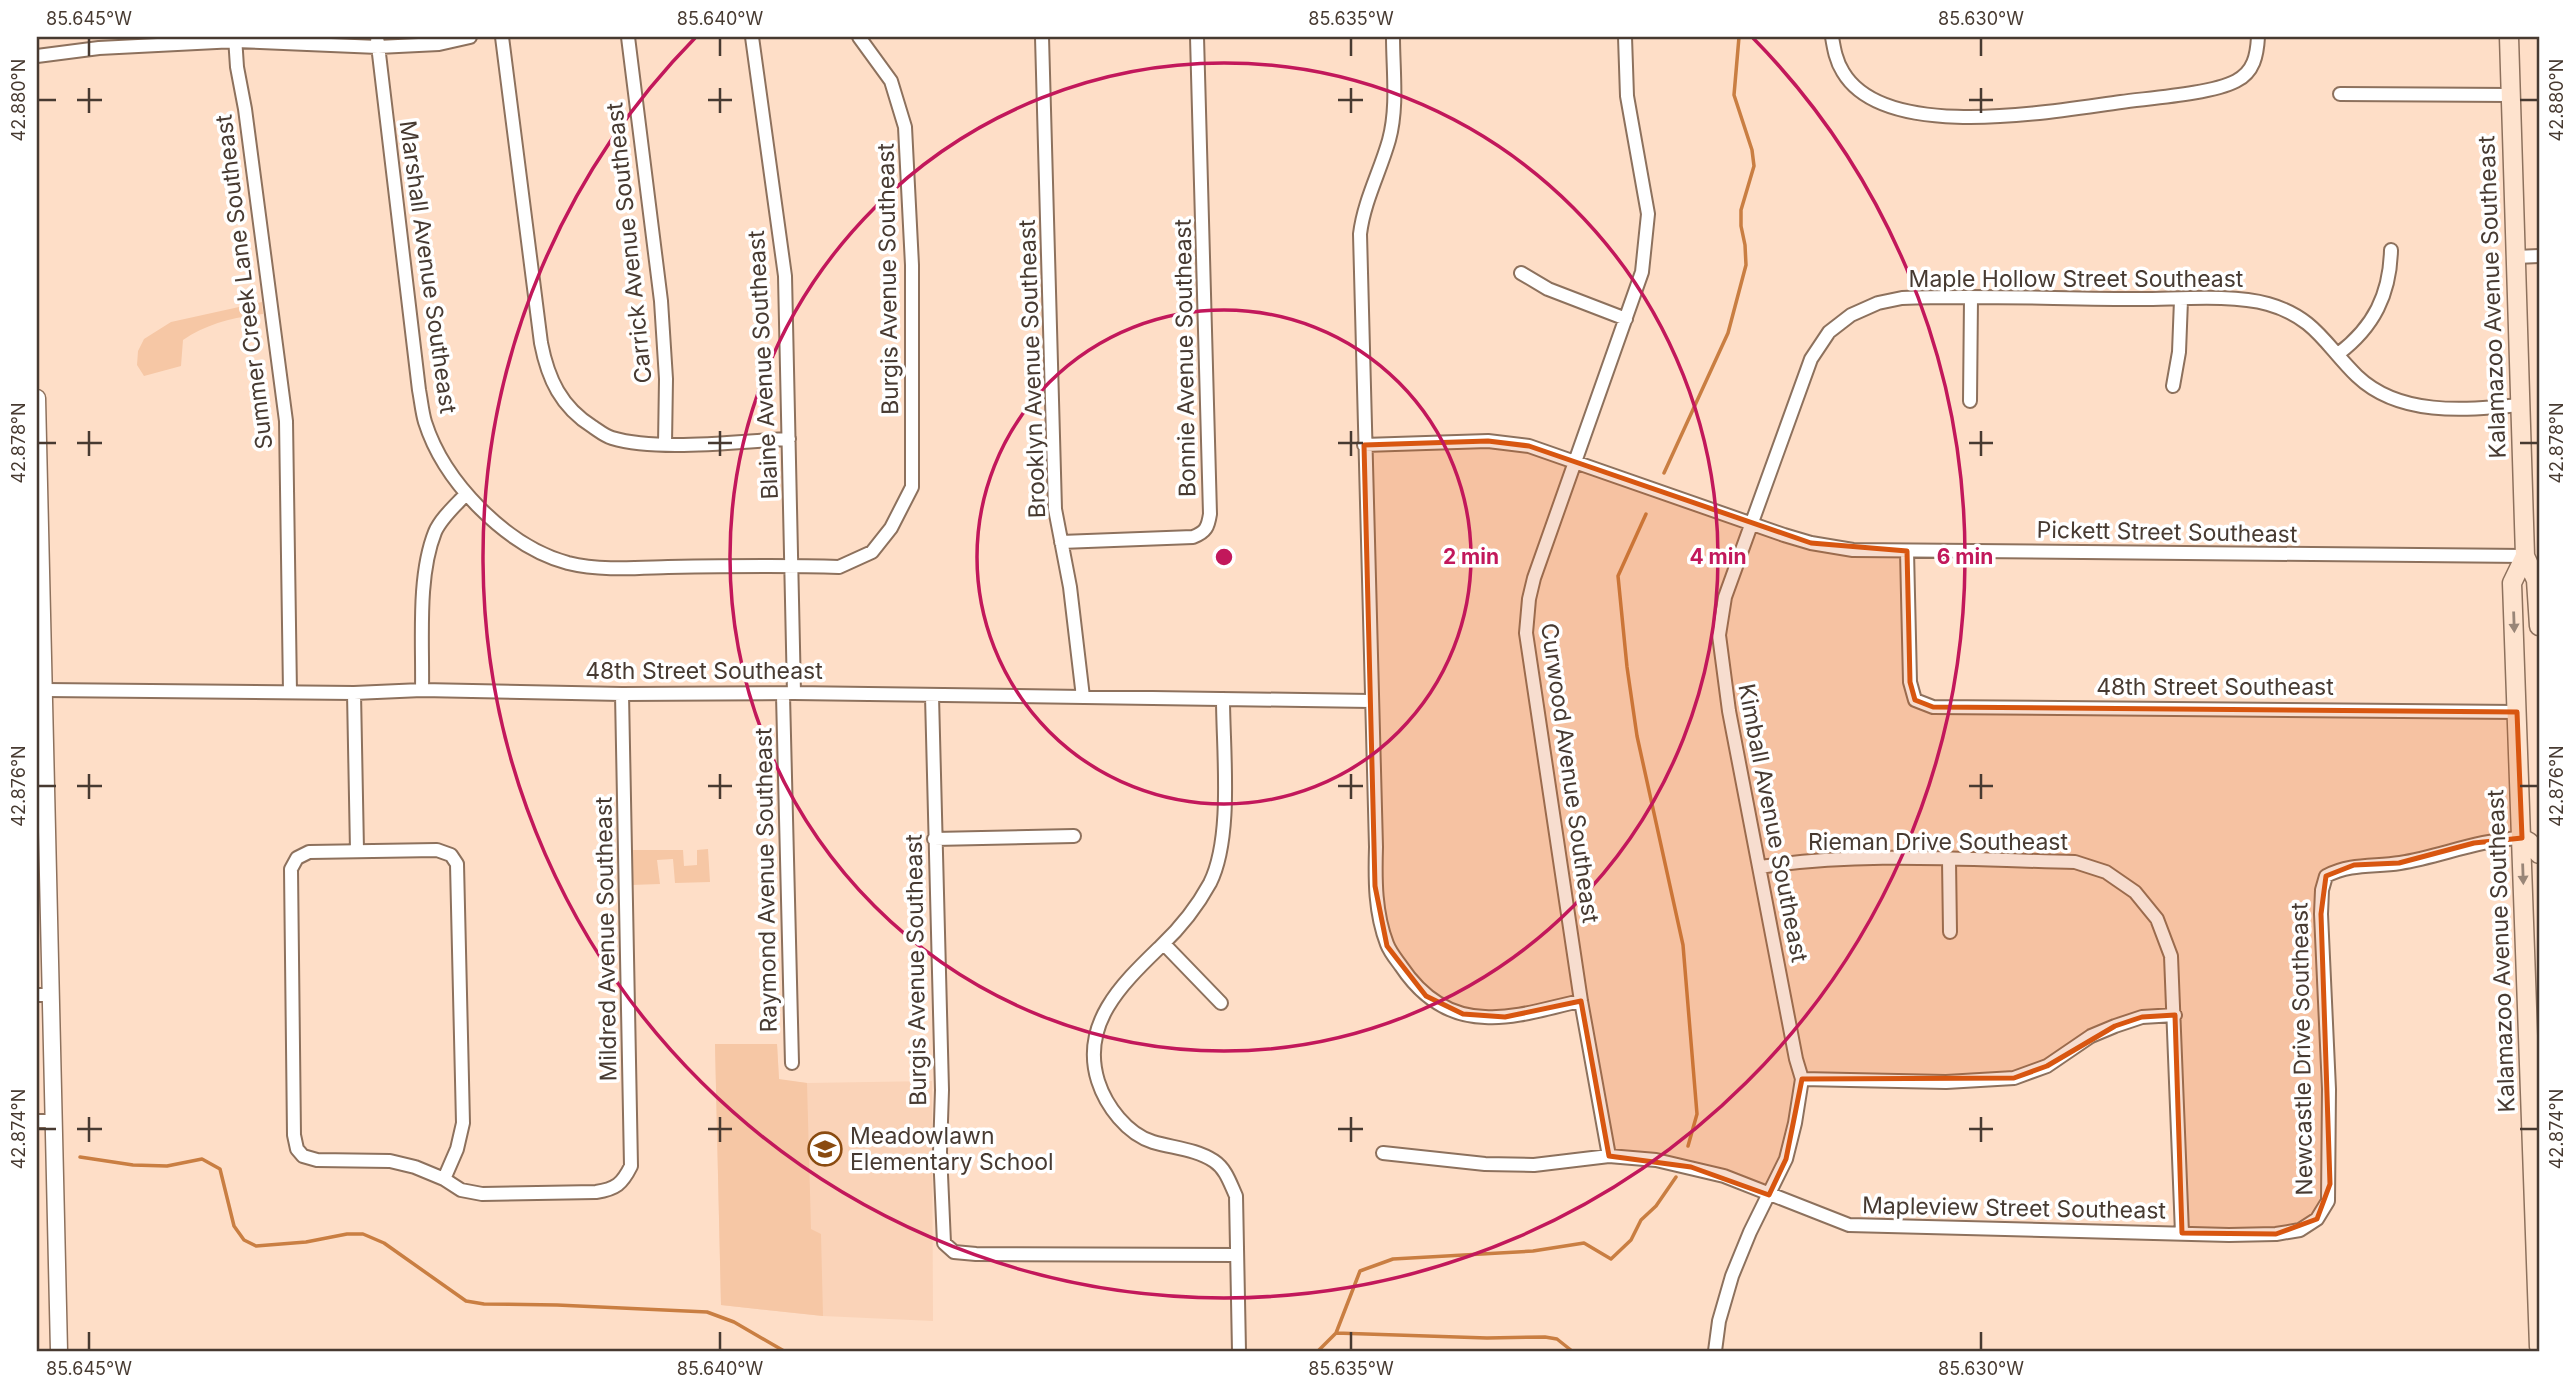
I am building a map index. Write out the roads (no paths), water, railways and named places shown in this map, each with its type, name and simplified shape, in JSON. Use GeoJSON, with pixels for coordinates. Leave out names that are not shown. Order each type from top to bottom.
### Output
{"type":"FeatureCollection","features":[{"type":"Feature","properties":{"kind":"main road","name":"Kalamazoo Avenue Southeast"},"geometry":{"type":"LineString","coordinates":[[2509,37],[2525,556],[2536,580],[2539,626]]}},
{"type":"Feature","properties":{"kind":"main road","name":"Kalamazoo Avenue Southeast"},"geometry":{"type":"LineString","coordinates":[[2525,556],[2512,583],[2539,1347]]}},
{"type":"Feature","properties":{"kind":"main road"},"geometry":{"type":"LineString","coordinates":[[2522,838],[2539,854]]}},
{"type":"Feature","properties":{"kind":"main road"},"geometry":{"type":"LineString","coordinates":[[2527,981],[2536,1001],[2539,1075]]}},
{"type":"Feature","properties":{"kind":"street"},"geometry":{"type":"LineString","coordinates":[[37,56],[99,48],[235,39],[439,44],[470,37]]}},
{"type":"Feature","properties":{"kind":"street"},"geometry":{"type":"LineString","coordinates":[[502,37],[545,368],[554,388],[568,407],[587,424],[609,437],[665,444],[789,439]]}},
{"type":"Feature","properties":{"kind":"street","name":"Carrick Avenue Southeast"},"geometry":{"type":"LineString","coordinates":[[628,37],[661,301],[666,379],[665,444]]}},
{"type":"Feature","properties":{"kind":"street","name":"Blaine Avenue Southeast"},"geometry":{"type":"LineString","coordinates":[[752,37],[785,276],[792,566],[789,694]]}},
{"type":"Feature","properties":{"kind":"street","name":"Burgis Avenue Southeast"},"geometry":{"type":"LineString","coordinates":[[792,566],[838,567],[872,552],[891,528],[912,487],[912,265],[905,127],[891,80],[859,37]]}},
{"type":"Feature","properties":{"kind":"street","name":"Brooklyn Avenue Southeast"},"geometry":{"type":"LineString","coordinates":[[1042,37],[1055,509],[1070,587],[1083,697]]}},
{"type":"Feature","properties":{"kind":"street","name":"Bonnie Avenue Southeast"},"geometry":{"type":"LineString","coordinates":[[1061,542],[1193,537],[1203,533],[1208,526],[1210,514],[1198,37]]}},
{"type":"Feature","properties":{"kind":"street"},"geometry":{"type":"LineString","coordinates":[[1393,37],[1394,87],[1389,139],[1363,215],[1360,233],[1375,886],[1387,946],[1410,979],[1426,996],[1445,1009],[1484,1017],[1505,1017],[1581,1001]]}},
{"type":"Feature","properties":{"kind":"street","name":"Curwood Avenue Southeast"},"geometry":{"type":"LineString","coordinates":[[1609,1156],[1581,1001],[1526,633],[1534,578],[1642,272],[1648,214],[1627,96],[1625,37]]}},
{"type":"Feature","properties":{"kind":"street"},"geometry":{"type":"LineString","coordinates":[[1832,37],[1835,55],[1843,74],[1859,90],[1882,103],[1905,111],[1958,118],[2031,114],[2213,87],[2235,81],[2250,69],[2257,55],[2258,37]]}},
{"type":"Feature","properties":{"kind":"street","name":"Summer Creek Lane Southeast"},"geometry":{"type":"LineString","coordinates":[[235,39],[286,421],[290,692]]}},
{"type":"Feature","properties":{"kind":"street","name":"Marshall Avenue Southeast"},"geometry":{"type":"LineString","coordinates":[[378,42],[423,411],[439,453],[466,494],[494,523],[537,550],[572,563],[610,568],[792,566]]}},
{"type":"Feature","properties":{"kind":"street"},"geometry":{"type":"LineString","coordinates":[[2340,94],[2511,95]]}},
{"type":"Feature","properties":{"kind":"street"},"geometry":{"type":"LineString","coordinates":[[2338,354],[2365,331],[2376,314],[2387,287],[2391,250]]}},
{"type":"Feature","properties":{"kind":"street"},"geometry":{"type":"LineString","coordinates":[[2516,257],[2539,256]]}},
{"type":"Feature","properties":{"kind":"street"},"geometry":{"type":"LineString","coordinates":[[1521,273],[1548,289],[1626,319]]}},
{"type":"Feature","properties":{"kind":"street"},"geometry":{"type":"LineString","coordinates":[[1970,401],[1971,298]]}},
{"type":"Feature","properties":{"kind":"street","name":"Maple Hollow Street Southeast"},"geometry":{"type":"LineString","coordinates":[[1851,316],[1878,303],[1902,299],[2259,302],[2285,309],[2308,323],[2360,378],[2402,401],[2448,409],[2520,405]]}},
{"type":"Feature","properties":{"kind":"street"},"geometry":{"type":"LineString","coordinates":[[2173,386],[2179,352],[2181,300]]}},
{"type":"Feature","properties":{"kind":"street","name":"Kimball Avenue Southeast"},"geometry":{"type":"LineString","coordinates":[[1715,1351],[1719,1321],[1732,1276],[1786,1159],[1796,1123],[1802,1079],[1729,711],[1719,635],[1725,597],[1807,368],[1826,336],[1851,316]]}},
{"type":"Feature","properties":{"kind":"street"},"geometry":{"type":"LineString","coordinates":[[37,398],[44,995],[54,1121],[59,1351]]}},
{"type":"Feature","properties":{"kind":"street","name":"Pickett Street Southeast"},"geometry":{"type":"LineString","coordinates":[[1364,445],[1488,441],[1528,446],[1750,523],[1830,547],[1853,550],[2525,556]]}},
{"type":"Feature","properties":{"kind":"street"},"geometry":{"type":"LineString","coordinates":[[422,690],[424,591],[428,558],[436,530],[466,494]]}},
{"type":"Feature","properties":{"kind":"street","name":"48th Street Southeast"},"geometry":{"type":"LineString","coordinates":[[1908,551],[1910,682],[1915,700],[1946,708],[2517,712]]}},
{"type":"Feature","properties":{"kind":"street","name":"48th Street Southeast"},"geometry":{"type":"LineString","coordinates":[[41,690],[354,693],[422,690],[1371,701]]}},
{"type":"Feature","properties":{"kind":"street"},"geometry":{"type":"LineString","coordinates":[[354,693],[357,850]]}},
{"type":"Feature","properties":{"kind":"street","name":"Mildred Avenue Southeast"},"geometry":{"type":"LineString","coordinates":[[444,1179],[461,1190],[482,1194],[596,1192],[614,1189],[624,1182],[631,1166],[622,694]]}},
{"type":"Feature","properties":{"kind":"street","name":"Raymond Avenue Southeast"},"geometry":{"type":"LineString","coordinates":[[789,694],[792,1063]]}},
{"type":"Feature","properties":{"kind":"street","name":"Burgis Avenue Southeast"},"geometry":{"type":"LineString","coordinates":[[932,696],[944,1242],[954,1252],[976,1254],[1237,1255]]}},
{"type":"Feature","properties":{"kind":"street"},"geometry":{"type":"LineString","coordinates":[[1223,699],[1224,799],[1221,851],[1210,882],[1164,944],[1139,966],[1109,1002],[1094,1036],[1094,1059],[1106,1100],[1122,1123],[1150,1141],[1193,1151],[1215,1161],[1227,1174],[1236,1196],[1239,1351]]}},
{"type":"Feature","properties":{"kind":"street"},"geometry":{"type":"LineString","coordinates":[[934,839],[1074,836]]}},
{"type":"Feature","properties":{"kind":"street","name":"Newcastle Drive Southeast"},"geometry":{"type":"LineString","coordinates":[[2317,1219],[2328,1201],[2330,1184],[2329,1089],[2321,914],[2322,890],[2326,876],[2354,865],[2399,863],[2474,843],[2522,838]]}},
{"type":"Feature","properties":{"kind":"street"},"geometry":{"type":"LineString","coordinates":[[357,850],[438,850],[451,855],[457,864],[463,1123],[457,1149],[444,1179],[415,1167],[390,1161],[317,1160],[303,1156],[297,1149],[294,1135],[291,869],[297,858],[309,852],[357,850]]}},
{"type":"Feature","properties":{"kind":"street"},"geometry":{"type":"LineString","coordinates":[[1950,860],[1950,933]]}},
{"type":"Feature","properties":{"kind":"street","name":"Rieman Drive Southeast"},"geometry":{"type":"LineString","coordinates":[[1760,867],[1800,861],[2075,862],[2106,872],[2135,892],[2157,919],[2171,956],[2182,1233]]}},
{"type":"Feature","properties":{"kind":"street"},"geometry":{"type":"LineString","coordinates":[[1164,944],[1221,1003]]}},
{"type":"Feature","properties":{"kind":"street"},"geometry":{"type":"LineString","coordinates":[[1802,1079],[1946,1082],[2014,1078],[2048,1066],[2091,1036],[2115,1026],[2142,1017],[2175,1015]]}},
{"type":"Feature","properties":{"kind":"street"},"geometry":{"type":"LineString","coordinates":[[37,1121],[54,1121]]}},
{"type":"Feature","properties":{"kind":"street","name":"Mapleview Street Southeast"},"geometry":{"type":"LineString","coordinates":[[1383,1153],[1485,1164],[1534,1165],[1609,1156],[1691,1167],[1724,1176],[1849,1225],[2276,1234],[2300,1230],[2317,1219]]}},
{"type":"Feature","properties":{"kind":"waterway"},"geometry":{"type":"LineString","coordinates":[[1664,473],[1728,333],[1746,265],[1741,210],[1754,166],[1752,150],[1734,95],[1739,37]]}},
{"type":"Feature","properties":{"kind":"waterway"},"geometry":{"type":"LineString","coordinates":[[1646,514],[1618,576],[1637,736],[1683,945],[1697,1114],[1688,1146]]}},
{"type":"Feature","properties":{"kind":"waterway"},"geometry":{"type":"LineString","coordinates":[[80,1157],[133,1165],[167,1166],[202,1159],[220,1169],[234,1226],[244,1240],[256,1246],[363,1234],[384,1243],[466,1301],[484,1304],[707,1312],[734,1322],[784,1351]]}},
{"type":"Feature","properties":{"kind":"waterway"},"geometry":{"type":"LineString","coordinates":[[1318,1351],[1336,1333],[1360,1271],[1393,1259],[1533,1251],[1584,1243],[1611,1259],[1631,1240],[1641,1220],[1656,1206],[1676,1177]]}},
{"type":"Feature","properties":{"kind":"waterway"},"geometry":{"type":"LineString","coordinates":[[1336,1333],[1487,1338],[1545,1337],[1557,1339],[1572,1351]]}},
{"type":"Feature","properties":{"kind":"place","name":"Meadowlawn Elementary School"},"geometry":{"type":"Point","coordinates":[825,1149]}}]}
